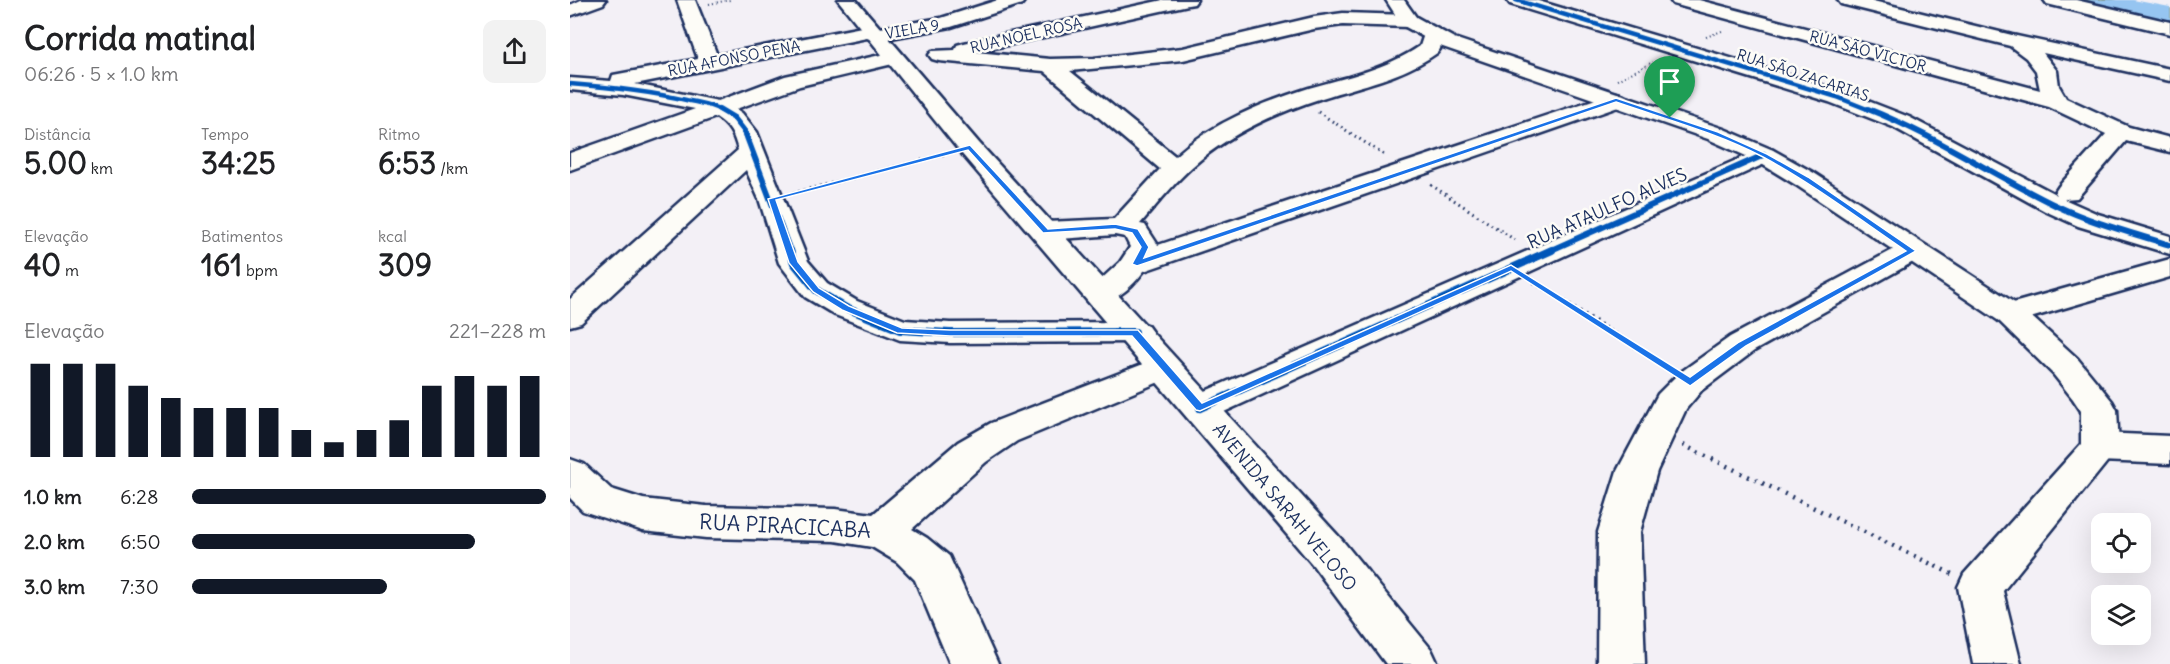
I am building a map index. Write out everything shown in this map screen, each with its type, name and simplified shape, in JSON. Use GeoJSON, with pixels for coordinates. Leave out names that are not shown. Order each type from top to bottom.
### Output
{"type":"FeatureCollection","features":[{"type":"Feature","properties":{"kind":"street"},"geometry":{"type":"LineString","coordinates":[[570,11],[597,0]]}},
{"type":"Feature","properties":{"kind":"street"},"geometry":{"type":"LineString","coordinates":[[687,0],[710,63]]}},
{"type":"Feature","properties":{"kind":"street","name":"AVENIDA SARAH VELOSO"},"geometry":{"type":"LineString","coordinates":[[847,0],[970,148],[1046,231],[1326,552],[1414,664]]}},
{"type":"Feature","properties":{"kind":"street"},"geometry":{"type":"LineString","coordinates":[[1014,0],[1051,29]]}},
{"type":"Feature","properties":{"kind":"street","name":"VIELA 9"},"geometry":{"type":"LineString","coordinates":[[874,33],[944,23],[1014,0]]}},
{"type":"Feature","properties":{"kind":"street","name":"RUA NOEL ROSA"},"geometry":{"type":"LineString","coordinates":[[570,162],[716,107],[822,72],[939,55],[1188,0]]}},
{"type":"Feature","properties":{"kind":"street","name":"RUA SÃO ZACARIAS"},"geometry":{"type":"LineString","coordinates":[[1516,0],[1837,97],[1901,122],[2055,205],[2088,220],[2170,245]]}},
{"type":"Feature","properties":{"kind":"street","name":"RUA SÃO VICTOR"},"geometry":{"type":"LineString","coordinates":[[1680,0],[2056,102],[2121,132],[2170,145]]}},
{"type":"Feature","properties":{"kind":"street"},"geometry":{"type":"LineString","coordinates":[[1847,0],[2018,42],[2170,75]]}},
{"type":"Feature","properties":{"kind":"street"},"geometry":{"type":"LineString","coordinates":[[1918,0],[2018,42],[2033,54],[2046,71],[2048,86],[2056,102]]}},
{"type":"Feature","properties":{"kind":"street"},"geometry":{"type":"LineString","coordinates":[[2053,0],[2170,28]]}},
{"type":"Feature","properties":{"kind":"street"},"geometry":{"type":"LineString","coordinates":[[1121,228],[1175,169],[1201,148],[1234,127],[1299,99],[1377,75],[1417,59],[1430,49],[1412,19]]}},
{"type":"Feature","properties":{"kind":"street"},"geometry":{"type":"LineString","coordinates":[[939,55],[1050,65],[1094,64],[1183,54],[1314,23],[1343,20],[1412,19],[1447,42],[1615,91],[1764,155],[1805,179],[2010,314],[2065,366],[2086,391],[2098,410],[2100,447],[1980,587],[2003,661]]}},
{"type":"Feature","properties":{"kind":"street","name":"RUA AFONSO PENA"},"geometry":{"type":"LineString","coordinates":[[583,85],[874,33]]}},
{"type":"Feature","properties":{"kind":"street"},"geometry":{"type":"LineString","coordinates":[[1050,65],[1175,169]]}},
{"type":"Feature","properties":{"kind":"street"},"geometry":{"type":"LineString","coordinates":[[583,85],[635,90],[716,107],[734,118],[745,132],[751,152],[772,199],[794,263],[816,290],[846,308],[900,330],[950,333],[1135,333]]}},
{"type":"Feature","properties":{"kind":"street"},"geometry":{"type":"LineString","coordinates":[[1137,264],[1615,91]]}},
{"type":"Feature","properties":{"kind":"street"},"geometry":{"type":"LineString","coordinates":[[2068,192],[2121,132]]}},
{"type":"Feature","properties":{"kind":"street"},"geometry":{"type":"LineString","coordinates":[[570,316],[751,152]]}},
{"type":"Feature","properties":{"kind":"street","name":"RUA ATAULFO ALVES"},"geometry":{"type":"LineString","coordinates":[[1200,408],[1764,155]]}},
{"type":"Feature","properties":{"kind":"street"},"geometry":{"type":"LineString","coordinates":[[1046,231],[1090,227],[1135,231],[1145,247],[1137,264],[1101,294]]}},
{"type":"Feature","properties":{"kind":"street"},"geometry":{"type":"LineString","coordinates":[[1621,664],[1619,532],[1637,471],[1671,404],[1690,382],[1742,344],[1912,251]]}},
{"type":"Feature","properties":{"kind":"street"},"geometry":{"type":"LineString","coordinates":[[2010,314],[2170,267]]}},
{"type":"Feature","properties":{"kind":"street"},"geometry":{"type":"LineString","coordinates":[[880,532],[972,452],[1004,432],[1164,367]]}},
{"type":"Feature","properties":{"kind":"street"},"geometry":{"type":"LineString","coordinates":[[2100,447],[2170,450]]}},
{"type":"Feature","properties":{"kind":"street","name":"RUA PIRACICABA"},"geometry":{"type":"LineString","coordinates":[[570,474],[597,500],[643,515],[706,522],[835,525],[880,532],[912,550],[933,569],[974,664]]}},
{"type":"Feature","properties":{"kind":"path"},"geometry":{"type":"LineString","coordinates":[[1678,50],[1749,19]]}},
{"type":"Feature","properties":{"kind":"path"},"geometry":{"type":"LineString","coordinates":[[1615,91],[1639,69]]}},
{"type":"Feature","properties":{"kind":"path"},"geometry":{"type":"LineString","coordinates":[[772,199],[970,148]]}},
{"type":"Feature","properties":{"kind":"path"},"geometry":{"type":"LineString","coordinates":[[1511,268],[1690,382]]}},
{"type":"Feature","properties":{"kind":"path"},"geometry":{"type":"LineString","coordinates":[[1657,432],[1980,587]]}},
{"type":"Feature","properties":{"kind":"green space"},"geometry":{"type":"Polygon","coordinates":[[[2064,0],[2113,0],[2162,10],[2170,9],[2170,21],[2064,0]]]}},
{"type":"Feature","properties":{"kind":"waterway"},"geometry":{"type":"LineString","coordinates":[[2097,0],[2170,15]]}},
{"type":"Feature","properties":{"kind":"cycle path"},"geometry":{"type":"LineString","coordinates":[[1516,0],[1837,97],[1901,122],[2055,205],[2088,220],[2170,245]]}},
{"type":"Feature","properties":{"kind":"cycle path"},"geometry":{"type":"LineString","coordinates":[[570,84],[623,88],[681,99],[716,107],[734,118],[745,132],[751,152],[772,199],[794,263],[816,290],[846,308],[900,330],[950,333],[1135,332]]}},
{"type":"Feature","properties":{"kind":"cycle path"},"geometry":{"type":"LineString","coordinates":[[1200,408],[1764,155]]}},
{"type":"Feature","properties":{"kind":"route"},"geometry":{"type":"LineString","coordinates":[[1616,100],[1670,118],[1716,134],[1764,155],[1805,179],[1912,251],[1742,344],[1690,382],[1511,268],[1200,408],[1135,333],[950,333],[900,330],[846,308],[816,290],[794,263],[772,199],[970,148],[1046,231],[1115,227],[1135,231],[1145,247],[1137,264],[1178,248],[1616,100]]}}]}
